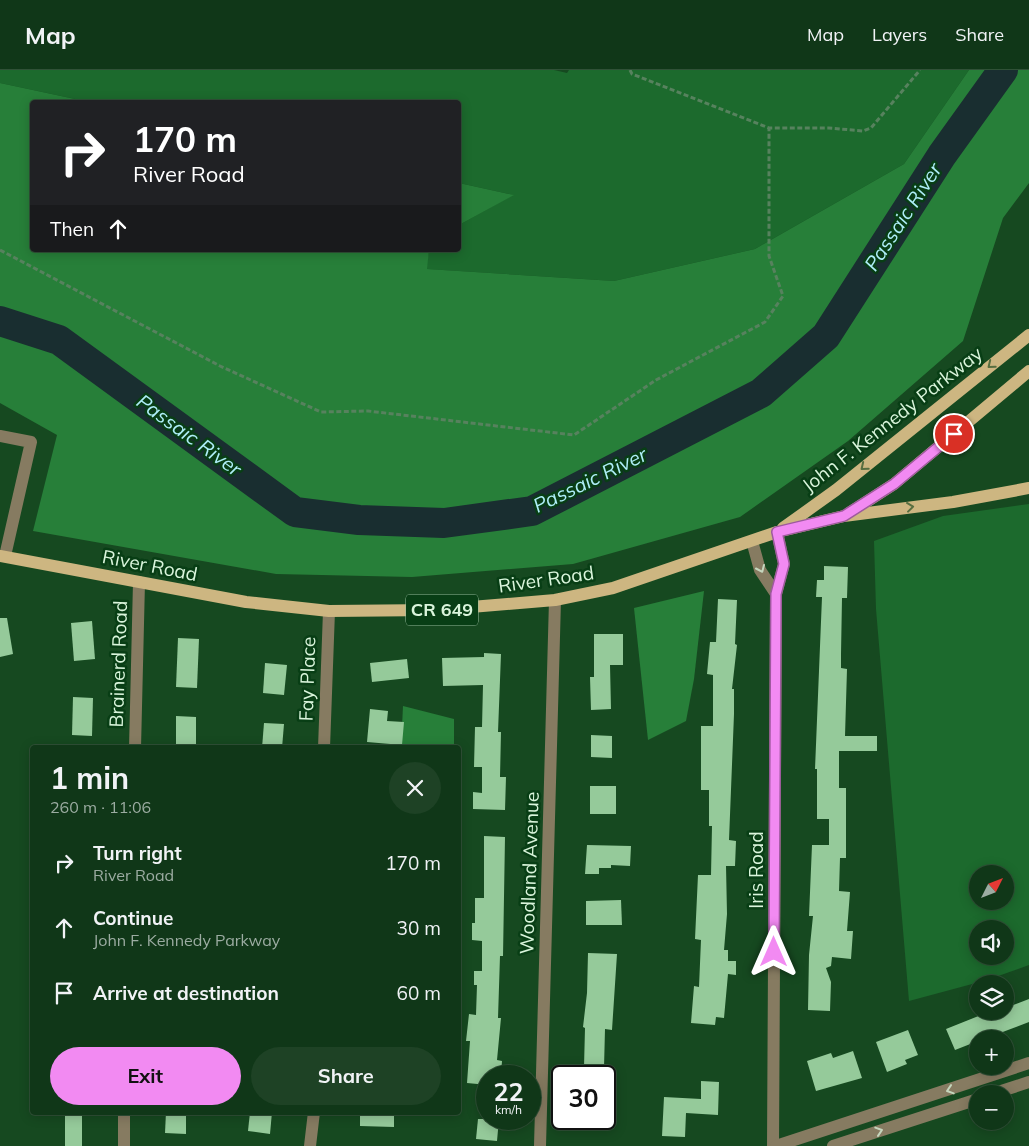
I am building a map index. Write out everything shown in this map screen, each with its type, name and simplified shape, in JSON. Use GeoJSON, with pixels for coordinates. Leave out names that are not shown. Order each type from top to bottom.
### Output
{"type":"FeatureCollection","features":[{"type":"Feature","properties":{"kind":"main road","name":"John F. Kennedy Parkway"},"geometry":{"type":"LineString","coordinates":[[777,532],[836,490],[1029,335]]}},
{"type":"Feature","properties":{"kind":"main road"},"geometry":{"type":"LineString","coordinates":[[844,516],[894,484],[1029,371]]}},
{"type":"Feature","properties":{"kind":"main road","name":"River Road"},"geometry":{"type":"LineString","coordinates":[[2,556],[246,602],[328,612],[436,610],[555,600],[613,588],[777,532],[844,516],[953,502],[1029,488]]}},
{"type":"Feature","properties":{"kind":"street"},"geometry":{"type":"LineString","coordinates":[[0,436],[31,442],[2,556]]}},
{"type":"Feature","properties":{"kind":"street","name":"Iris Road"},"geometry":{"type":"LineString","coordinates":[[775,1146],[776,594],[784,564],[777,532]]}},
{"type":"Feature","properties":{"kind":"street"},"geometry":{"type":"LineString","coordinates":[[752,541],[760,570],[776,594]]}},
{"type":"Feature","properties":{"kind":"street","name":"Brainerd Road"},"geometry":{"type":"LineString","coordinates":[[134,745],[139,582]]}},
{"type":"Feature","properties":{"kind":"street","name":"Woodland Avenue"},"geometry":{"type":"LineString","coordinates":[[540,1146],[555,600]]}},
{"type":"Feature","properties":{"kind":"street","name":"Fay Place"},"geometry":{"type":"LineString","coordinates":[[324,745],[328,612]]}},
{"type":"Feature","properties":{"kind":"street"},"geometry":{"type":"LineString","coordinates":[[775,1146],[1029,1063]]}},
{"type":"Feature","properties":{"kind":"street"},"geometry":{"type":"LineString","coordinates":[[1014,1087],[1029,1082]]}},
{"type":"Feature","properties":{"kind":"street"},"geometry":{"type":"LineString","coordinates":[[833,1146],[969,1102]]}},
{"type":"Feature","properties":{"kind":"street"},"geometry":{"type":"LineString","coordinates":[[124,1115],[124,1146]]}},
{"type":"Feature","properties":{"kind":"street"},"geometry":{"type":"LineString","coordinates":[[310,1146],[314,1115]]}},
{"type":"Feature","properties":{"kind":"path"},"geometry":{"type":"LineString","coordinates":[[630,70],[632,74],[769,128],[866,130],[920,70]]}},
{"type":"Feature","properties":{"kind":"path"},"geometry":{"type":"LineString","coordinates":[[0,250],[220,366],[321,412],[368,411],[574,436],[656,380],[765,322],[783,296],[769,256],[769,128]]}},
{"type":"Feature","properties":{"kind":"green space"},"geometry":{"type":"Polygon","coordinates":[[[0,70],[554,70],[567,73],[569,70],[969,70],[904,164],[755,249],[614,281],[426,269],[429,252],[461,252],[461,224],[513,195],[461,183],[461,100],[80,100],[0,83],[0,70]]]}},
{"type":"Feature","properties":{"kind":"green space"},"geometry":{"type":"Polygon","coordinates":[[[969,70],[1029,70],[1029,183],[1003,218],[963,341],[848,441],[740,517],[573,564],[412,577],[276,574],[33,531],[57,435],[0,403],[0,83],[80,100],[30,100],[30,252],[429,252],[427,269],[614,281],[755,249],[904,164],[969,70]]]}},
{"type":"Feature","properties":{"kind":"green space"},"geometry":{"type":"Polygon","coordinates":[[[461,183],[514,195],[461,224],[461,183]]]}},
{"type":"Feature","properties":{"kind":"green space"},"geometry":{"type":"Polygon","coordinates":[[[1029,504],[1029,965],[1001,975],[969,975],[969,985],[909,1001],[876,609],[874,541],[943,516],[1029,504]]]}},
{"type":"Feature","properties":{"kind":"green space"},"geometry":{"type":"Polygon","coordinates":[[[704,591],[694,679],[686,721],[648,740],[634,608],[704,591]]]}},
{"type":"Feature","properties":{"kind":"green space"},"geometry":{"type":"Polygon","coordinates":[[[403,706],[454,719],[454,745],[401,745],[403,706]]]}},
{"type":"Feature","properties":{"kind":"building"},"geometry":{"type":"Polygon","coordinates":[[[824,566],[848,567],[847,598],[842,598],[841,654],[841,668],[847,669],[845,736],[877,736],[877,751],[839,751],[839,788],[846,788],[846,858],[840,858],[839,891],[850,892],[847,931],[853,931],[851,959],[832,957],[831,966],[826,968],[831,982],[830,1011],[808,1010],[809,955],[813,916],[809,916],[812,845],[829,845],[829,819],[817,819],[817,769],[815,769],[822,597],[816,597],[817,580],[824,580],[824,566]]]}},
{"type":"Feature","properties":{"kind":"building"},"geometry":{"type":"Polygon","coordinates":[[[718,599],[737,600],[735,644],[737,645],[732,689],[734,689],[734,714],[729,840],[736,841],[735,866],[726,866],[727,914],[724,950],[728,950],[728,961],[736,961],[736,975],[728,974],[724,1018],[716,1017],[715,1025],[691,1023],[694,986],[699,987],[701,940],[695,939],[698,875],[711,875],[712,826],[709,826],[709,790],[701,790],[701,726],[713,726],[713,675],[707,674],[710,642],[716,642],[718,599]]]}},
{"type":"Feature","properties":{"kind":"building"},"geometry":{"type":"Polygon","coordinates":[[[0,618],[7,618],[13,654],[0,657],[0,618]]]}},
{"type":"Feature","properties":{"kind":"building"},"geometry":{"type":"Polygon","coordinates":[[[92,621],[95,659],[74,661],[71,623],[92,621]]]}},
{"type":"Feature","properties":{"kind":"building"},"geometry":{"type":"Polygon","coordinates":[[[594,634],[623,634],[623,665],[610,665],[611,709],[591,710],[590,677],[594,677],[594,634]]]}},
{"type":"Feature","properties":{"kind":"building"},"geometry":{"type":"Polygon","coordinates":[[[178,638],[199,639],[197,688],[176,687],[178,638]]]}},
{"type":"Feature","properties":{"kind":"building"},"geometry":{"type":"Polygon","coordinates":[[[484,653],[501,654],[498,732],[501,732],[500,777],[506,777],[505,810],[473,809],[473,792],[482,793],[482,767],[474,767],[475,727],[482,727],[483,685],[443,686],[442,658],[484,657],[484,653]]]}},
{"type":"Feature","properties":{"kind":"building"},"geometry":{"type":"Polygon","coordinates":[[[407,659],[409,678],[372,682],[370,663],[407,659]]]}},
{"type":"Feature","properties":{"kind":"building"},"geometry":{"type":"Polygon","coordinates":[[[265,663],[287,665],[284,695],[263,693],[265,663]]]}},
{"type":"Feature","properties":{"kind":"building"},"geometry":{"type":"Polygon","coordinates":[[[73,697],[93,698],[92,736],[72,735],[73,697]]]}},
{"type":"Feature","properties":{"kind":"building"},"geometry":{"type":"Polygon","coordinates":[[[370,709],[388,711],[387,721],[404,722],[402,745],[367,742],[370,709]]]}},
{"type":"Feature","properties":{"kind":"building"},"geometry":{"type":"Polygon","coordinates":[[[176,716],[196,717],[196,745],[176,745],[176,716]]]}},
{"type":"Feature","properties":{"kind":"building"},"geometry":{"type":"Polygon","coordinates":[[[264,723],[284,724],[282,745],[262,745],[264,723]]]}},
{"type":"Feature","properties":{"kind":"building"},"geometry":{"type":"Polygon","coordinates":[[[591,735],[612,736],[612,758],[591,757],[591,735]]]}},
{"type":"Feature","properties":{"kind":"building"},"geometry":{"type":"Polygon","coordinates":[[[590,786],[616,786],[616,814],[590,814],[590,786]]]}},
{"type":"Feature","properties":{"kind":"building"},"geometry":{"type":"Polygon","coordinates":[[[484,836],[505,837],[503,956],[500,956],[498,1018],[501,1018],[497,1060],[502,1061],[502,1065],[476,1065],[476,1084],[467,1083],[470,1041],[466,1041],[469,1014],[476,1015],[477,985],[474,985],[474,971],[482,971],[482,941],[472,940],[472,923],[475,923],[475,898],[484,898],[484,836]]]}},
{"type":"Feature","properties":{"kind":"building"},"geometry":{"type":"Polygon","coordinates":[[[587,845],[631,846],[630,866],[611,865],[611,868],[599,868],[599,874],[585,874],[587,845]]]}},
{"type":"Feature","properties":{"kind":"building"},"geometry":{"type":"Polygon","coordinates":[[[621,900],[622,925],[586,925],[586,901],[621,900]]]}},
{"type":"Feature","properties":{"kind":"building"},"geometry":{"type":"Polygon","coordinates":[[[588,953],[617,954],[612,1030],[605,1029],[604,1065],[584,1065],[585,1028],[583,1027],[587,993],[588,953]]]}},
{"type":"Feature","properties":{"kind":"building"},"geometry":{"type":"Polygon","coordinates":[[[1029,999],[1029,1022],[1008,1030],[969,1030],[969,1045],[955,1050],[946,1029],[969,1020],[1014,1020],[1014,1005],[1029,999]]]}},
{"type":"Feature","properties":{"kind":"building"},"geometry":{"type":"Polygon","coordinates":[[[908,1030],[918,1055],[905,1060],[907,1064],[887,1072],[876,1042],[908,1030]]]}},
{"type":"Feature","properties":{"kind":"building"},"geometry":{"type":"Polygon","coordinates":[[[853,1051],[862,1078],[816,1091],[807,1061],[831,1053],[833,1058],[853,1051]]]}},
{"type":"Feature","properties":{"kind":"building"},"geometry":{"type":"Polygon","coordinates":[[[701,1081],[719,1082],[718,1115],[686,1113],[685,1137],[662,1136],[664,1097],[701,1099],[701,1081]]]}},
{"type":"Feature","properties":{"kind":"building"},"geometry":{"type":"Polygon","coordinates":[[[65,1115],[82,1115],[82,1146],[65,1146],[65,1115]]]}},
{"type":"Feature","properties":{"kind":"building"},"geometry":{"type":"Polygon","coordinates":[[[166,1115],[186,1115],[186,1134],[165,1133],[166,1115]]]}},
{"type":"Feature","properties":{"kind":"building"},"geometry":{"type":"Polygon","coordinates":[[[250,1115],[272,1115],[270,1134],[248,1131],[250,1115]]]}},
{"type":"Feature","properties":{"kind":"building"},"geometry":{"type":"Polygon","coordinates":[[[360,1115],[394,1115],[394,1127],[360,1126],[360,1115]]]}},
{"type":"Feature","properties":{"kind":"building"},"geometry":{"type":"Polygon","coordinates":[[[477,1130],[498,1130],[497,1141],[476,1139],[477,1130]]]}},
{"type":"Feature","properties":{"kind":"waterway","name":"Passaic River"},"geometry":{"type":"LineString","coordinates":[[0,321],[59,340],[295,512],[359,520],[444,523],[532,511],[761,393],[826,336],[942,155],[1003,70]]}},
{"type":"Feature","properties":{"kind":"route"},"geometry":{"type":"LineString","coordinates":[[774,952],[776,594],[784,564],[777,532],[844,516],[894,484],[954,434]]}}]}
